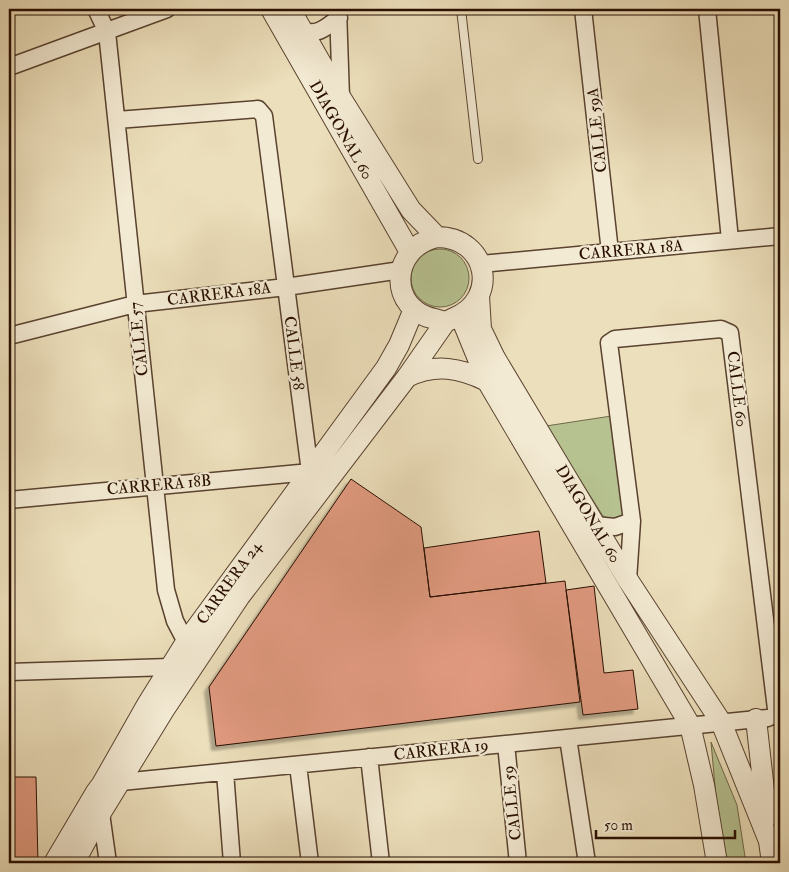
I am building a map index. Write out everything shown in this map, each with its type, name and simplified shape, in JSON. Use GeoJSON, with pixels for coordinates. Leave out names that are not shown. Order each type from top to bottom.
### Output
{"type":"FeatureCollection","features":[{"type":"Feature","properties":{"kind":"street","name":"CALLE 57"},"geometry":{"type":"LineString","coordinates":[[96,9],[107,32],[166,590],[175,621],[186,642]]}},
{"type":"Feature","properties":{"kind":"street"},"geometry":{"type":"LineString","coordinates":[[9,67],[167,9]]}},
{"type":"Feature","properties":{"kind":"street","name":"DIAGONAL 60"},"geometry":{"type":"LineString","coordinates":[[271,9],[405,261]]}},
{"type":"Feature","properties":{"kind":"street","name":"DIAGONAL 60"},"geometry":{"type":"LineString","coordinates":[[290,9],[341,98],[411,210],[436,237]]}},
{"type":"Feature","properties":{"kind":"street","name":"CALLE 59A"},"geometry":{"type":"LineString","coordinates":[[583,9],[610,252]]}},
{"type":"Feature","properties":{"kind":"street"},"geometry":{"type":"LineString","coordinates":[[707,9],[730,240]]}},
{"type":"Feature","properties":{"kind":"street"},"geometry":{"type":"LineString","coordinates":[[304,32],[312,34],[318,32],[339,13]]}},
{"type":"Feature","properties":{"kind":"street"},"geometry":{"type":"LineString","coordinates":[[339,13],[341,98]]}},
{"type":"Feature","properties":{"kind":"street","name":"CALLE 58"},"geometry":{"type":"LineString","coordinates":[[117,120],[258,109],[264,116],[310,472]]}},
{"type":"Feature","properties":{"kind":"street","name":"CARRERA 18A"},"geometry":{"type":"LineString","coordinates":[[481,264],[780,236]]}},
{"type":"Feature","properties":{"kind":"street"},"geometry":{"type":"LineString","coordinates":[[436,237],[448,237],[459,241],[468,247],[481,264],[483,281],[479,296],[468,311],[453,318],[432,318],[421,314],[414,309],[404,296],[400,283],[405,261],[426,239],[436,237]]}},
{"type":"Feature","properties":{"kind":"street","name":"CARRERA 18A"},"geometry":{"type":"LineString","coordinates":[[9,336],[135,304],[286,287],[405,261]]}},
{"type":"Feature","properties":{"kind":"street","name":"DIAGONAL 60"},"geometry":{"type":"LineString","coordinates":[[479,296],[481,329],[495,358],[628,580],[721,722]]}},
{"type":"Feature","properties":{"kind":"street","name":"CARRERA 24"},"geometry":{"type":"LineString","coordinates":[[74,863],[102,811],[106,786],[170,667],[186,642],[386,368],[399,345],[414,309]]}},
{"type":"Feature","properties":{"kind":"street","name":"DIAGONAL 60"},"geometry":{"type":"LineString","coordinates":[[453,318],[487,381],[690,725]]}},
{"type":"Feature","properties":{"kind":"street","name":"CARRERA 24"},"geometry":{"type":"LineString","coordinates":[[54,863],[106,786],[164,710],[240,596],[453,318]]}},
{"type":"Feature","properties":{"kind":"street","name":"CALLE 60"},"geometry":{"type":"LineString","coordinates":[[628,580],[632,521],[609,343],[615,339],[721,329],[730,333],[779,717]]}},
{"type":"Feature","properties":{"kind":"street"},"geometry":{"type":"LineString","coordinates":[[407,377],[421,370],[438,368],[455,369],[487,381]]}},
{"type":"Feature","properties":{"kind":"street","name":"CARRERA 18B"},"geometry":{"type":"LineString","coordinates":[[9,500],[154,485],[310,472]]}},
{"type":"Feature","properties":{"kind":"street"},"geometry":{"type":"LineString","coordinates":[[595,525],[615,527],[632,521]]}},
{"type":"Feature","properties":{"kind":"street"},"geometry":{"type":"LineString","coordinates":[[9,672],[170,667]]}},
{"type":"Feature","properties":{"kind":"street","name":"CARRERA 19"},"geometry":{"type":"LineString","coordinates":[[106,786],[225,772],[779,717]]}},
{"type":"Feature","properties":{"kind":"street"},"geometry":{"type":"LineString","coordinates":[[756,719],[772,863]]}},
{"type":"Feature","properties":{"kind":"street"},"geometry":{"type":"LineString","coordinates":[[721,722],[769,841]]}},
{"type":"Feature","properties":{"kind":"street"},"geometry":{"type":"LineString","coordinates":[[690,725],[704,785],[717,863]]}},
{"type":"Feature","properties":{"kind":"street"},"geometry":{"type":"LineString","coordinates":[[568,738],[587,863]]}},
{"type":"Feature","properties":{"kind":"street","name":"CALLE 59"},"geometry":{"type":"LineString","coordinates":[[506,744],[518,863]]}},
{"type":"Feature","properties":{"kind":"street"},"geometry":{"type":"LineString","coordinates":[[369,758],[381,863]]}},
{"type":"Feature","properties":{"kind":"street"},"geometry":{"type":"LineString","coordinates":[[298,765],[310,863]]}},
{"type":"Feature","properties":{"kind":"street"},"geometry":{"type":"LineString","coordinates":[[225,772],[232,863]]}},
{"type":"Feature","properties":{"kind":"street"},"geometry":{"type":"LineString","coordinates":[[102,811],[108,863]]}},
{"type":"Feature","properties":{"kind":"lane"},"geometry":{"type":"LineString","coordinates":[[461,9],[478,159]]}},
{"type":"Feature","properties":{"kind":"green space"},"geometry":{"type":"Polygon","coordinates":[[[440,249],[451,251],[464,262],[469,278],[467,289],[456,302],[440,307],[429,305],[416,294],[411,278],[413,267],[424,254],[440,249]]]}},
{"type":"Feature","properties":{"kind":"green space"},"geometry":{"type":"Polygon","coordinates":[[[618,415],[625,517],[610,521],[603,516],[546,426],[618,415]]]}},
{"type":"Feature","properties":{"kind":"green space"},"geometry":{"type":"Polygon","coordinates":[[[711,742],[737,805],[746,863],[722,863],[711,742]]]}},
{"type":"Feature","properties":{"kind":"building"},"geometry":{"type":"Polygon","coordinates":[[[351,479],[421,527],[430,597],[565,581],[580,702],[216,746],[209,687],[351,479]]]}},
{"type":"Feature","properties":{"kind":"building"},"geometry":{"type":"Polygon","coordinates":[[[539,531],[546,583],[430,597],[424,548],[539,531]]]}},
{"type":"Feature","properties":{"kind":"building"},"geometry":{"type":"Polygon","coordinates":[[[594,586],[604,673],[633,670],[638,709],[583,715],[566,590],[594,586]]]}},
{"type":"Feature","properties":{"kind":"building"},"geometry":{"type":"Polygon","coordinates":[[[9,777],[36,777],[38,863],[9,863],[9,777]]]}}]}
